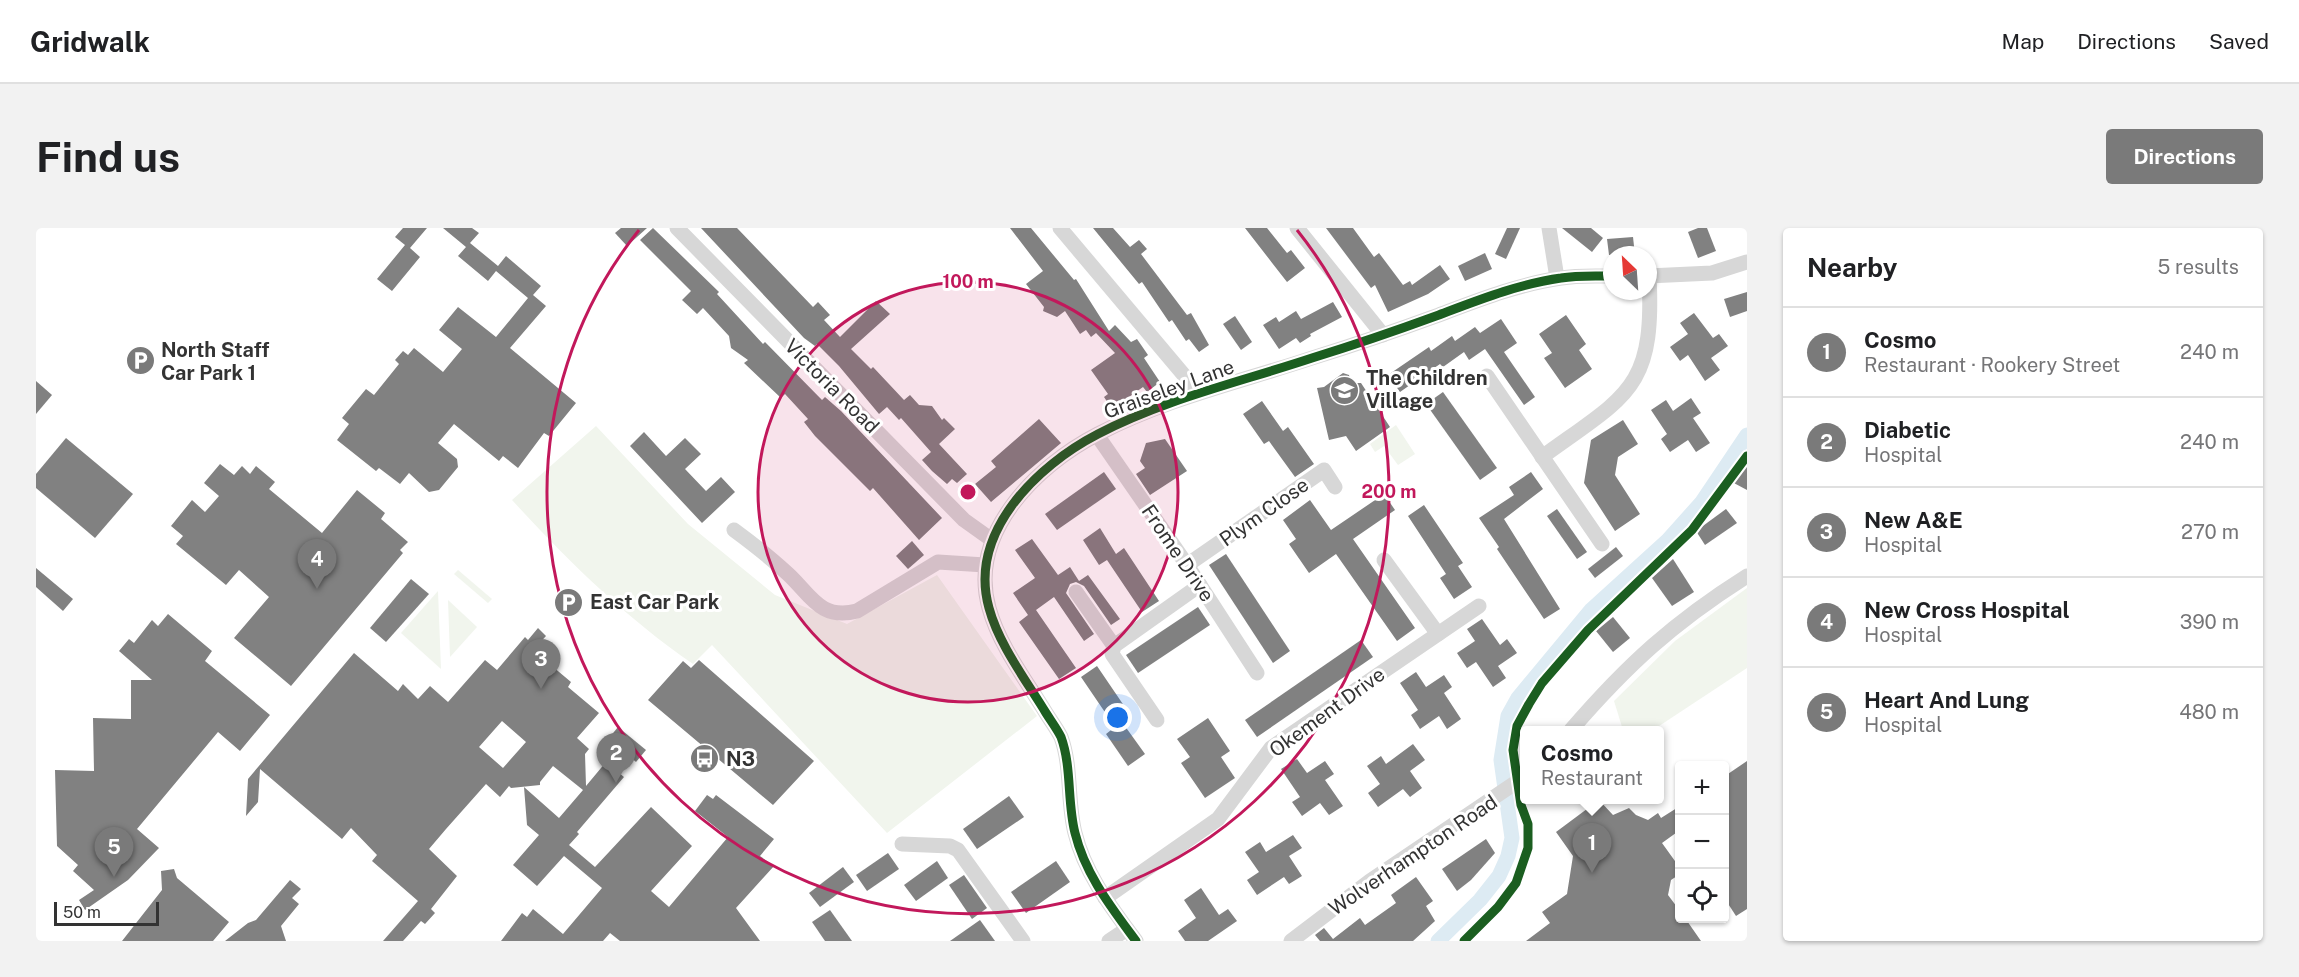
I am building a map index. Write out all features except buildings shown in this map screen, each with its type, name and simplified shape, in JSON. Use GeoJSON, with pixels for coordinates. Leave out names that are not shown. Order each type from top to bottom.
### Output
{"type":"FeatureCollection","features":[{"type":"Feature","properties":{"kind":"street","name":"Victoria Road"},"geometry":{"type":"LineString","coordinates":[[677,228],[964,520],[992,540]]}},
{"type":"Feature","properties":{"kind":"street"},"geometry":{"type":"LineString","coordinates":[[1060,228],[1199,393]]}},
{"type":"Feature","properties":{"kind":"street"},"geometry":{"type":"LineString","coordinates":[[1297,228],[1383,335]]}},
{"type":"Feature","properties":{"kind":"street"},"geometry":{"type":"LineString","coordinates":[[1548,228],[1557,278]]}},
{"type":"Feature","properties":{"kind":"street"},"geometry":{"type":"LineString","coordinates":[[1657,276],[1704,274],[1747,262]]}},
{"type":"Feature","properties":{"kind":"street","name":"Graiseley Lane"},"geometry":{"type":"LineString","coordinates":[[1132,935],[1105,898],[1084,861],[1074,831],[1068,774],[1061,737],[999,634],[989,609],[984,581],[985,565],[992,540],[1003,517],[1024,492],[1066,455],[1097,435],[1199,393],[1383,335],[1479,300],[1557,278],[1603,276]]}},
{"type":"Feature","properties":{"kind":"street"},"geometry":{"type":"LineString","coordinates":[[1542,458],[1615,404],[1637,376],[1643,363],[1650,331],[1649,300]]}},
{"type":"Feature","properties":{"kind":"street"},"geometry":{"type":"LineString","coordinates":[[1487,376],[1602,544]]}},
{"type":"Feature","properties":{"kind":"street","name":"Frome Drive"},"geometry":{"type":"LineString","coordinates":[[1097,435],[1187,565],[1257,673]]}},
{"type":"Feature","properties":{"kind":"street","name":"Plym Close"},"geometry":{"type":"LineString","coordinates":[[1187,565],[1324,470],[1335,487]]}},
{"type":"Feature","properties":{"kind":"street"},"geometry":{"type":"LineString","coordinates":[[734,530],[790,576],[809,599],[831,611],[848,613],[856,610],[938,562],[985,565]]}},
{"type":"Feature","properties":{"kind":"street"},"geometry":{"type":"LineString","coordinates":[[1384,560],[1438,634]]}},
{"type":"Feature","properties":{"kind":"street"},"geometry":{"type":"LineString","coordinates":[[1575,726],[1656,641],[1694,610],[1747,576]]}},
{"type":"Feature","properties":{"kind":"street"},"geometry":{"type":"LineString","coordinates":[[1156,720],[1112,654],[1114,646],[1200,585]]}},
{"type":"Feature","properties":{"kind":"street"},"geometry":{"type":"LineString","coordinates":[[1076,592],[1114,646]]}},
{"type":"Feature","properties":{"kind":"street","name":"Okement Drive"},"geometry":{"type":"LineString","coordinates":[[1105,898],[1218,819],[1271,748],[1479,606]]}},
{"type":"Feature","properties":{"kind":"street","name":"Wolverhampton Road"},"geometry":{"type":"LineString","coordinates":[[1291,941],[1370,881],[1479,810],[1520,780]]}},
{"type":"Feature","properties":{"kind":"street"},"geometry":{"type":"LineString","coordinates":[[902,844],[950,846],[958,850],[1023,941]]}},
{"type":"Feature","properties":{"kind":"street"},"geometry":{"type":"LineString","coordinates":[[1109,941],[1132,935]]}},
{"type":"Feature","properties":{"kind":"shaded area"},"geometry":{"type":"Polygon","coordinates":[[[1396,425],[1415,454],[1398,465],[1384,446],[1375,452],[1370,444],[1396,425]]]}},
{"type":"Feature","properties":{"kind":"shaded area"},"geometry":{"type":"Polygon","coordinates":[[[596,426],[688,524],[775,595],[847,624],[937,575],[1037,716],[887,833],[712,645],[693,664],[668,646],[598,587],[512,500],[596,426]]]}},
{"type":"Feature","properties":{"kind":"shaded area"},"geometry":{"type":"Polygon","coordinates":[[[458,570],[492,599],[488,603],[454,574],[458,570]]]}},
{"type":"Feature","properties":{"kind":"shaded area"},"geometry":{"type":"Polygon","coordinates":[[[1747,588],[1747,668],[1659,726],[1622,726],[1614,701],[1675,641],[1747,588]]]}},
{"type":"Feature","properties":{"kind":"shaded area"},"geometry":{"type":"Polygon","coordinates":[[[438,591],[441,669],[401,633],[438,591]]]}},
{"type":"Feature","properties":{"kind":"shaded area"},"geometry":{"type":"Polygon","coordinates":[[[448,600],[477,627],[450,657],[448,600]]]}},
{"type":"Feature","properties":{"kind":"waterway"},"geometry":{"type":"LineString","coordinates":[[1438,941],[1480,900],[1499,876],[1508,856],[1512,838],[1501,760],[1508,716],[1518,698],[1591,610],[1668,540],[1702,502],[1747,435]]}},
{"type":"Feature","properties":{"kind":"cycle path"},"geometry":{"type":"LineString","coordinates":[[1136,941],[1100,890],[1085,862],[1075,833],[1067,760],[1061,737],[1006,649],[989,608],[985,580],[988,554],[998,528],[1012,505],[1031,483],[1075,448],[1098,434],[1150,411],[1359,343],[1513,289],[1567,277],[1603,276]]}},
{"type":"Feature","properties":{"kind":"cycle path"},"geometry":{"type":"LineString","coordinates":[[1520,798],[1513,750],[1517,726],[1542,683],[1588,630],[1692,530],[1747,456]]}},
{"type":"Feature","properties":{"kind":"cycle path"},"geometry":{"type":"LineString","coordinates":[[1464,941],[1498,907],[1516,883],[1528,848],[1528,824],[1521,804]]}},
{"type":"Feature","properties":{"kind":"place","name":"North Staff Car Park 1"},"geometry":{"type":"Point","coordinates":[140,361]}},
{"type":"Feature","properties":{"kind":"place","name":"The Children Village"},"geometry":{"type":"Point","coordinates":[1345,390]}},
{"type":"Feature","properties":{"kind":"place","name":"New Cross Hospital"},"geometry":{"type":"Point","coordinates":[317,589]}},
{"type":"Feature","properties":{"kind":"place","name":"East Car Park"},"geometry":{"type":"Point","coordinates":[569,602]}},
{"type":"Feature","properties":{"kind":"place","name":"New A&E"},"geometry":{"type":"Point","coordinates":[541,689]}},
{"type":"Feature","properties":{"kind":"place","name":"N3"},"geometry":{"type":"Point","coordinates":[705,759]}},
{"type":"Feature","properties":{"kind":"place","name":"Diabetic"},"geometry":{"type":"Point","coordinates":[616,783]}},
{"type":"Feature","properties":{"kind":"place","name":"Cosmo"},"geometry":{"type":"Point","coordinates":[1592,873]}},
{"type":"Feature","properties":{"kind":"place","name":"Heart And Lung"},"geometry":{"type":"Point","coordinates":[114,877]}}]}
